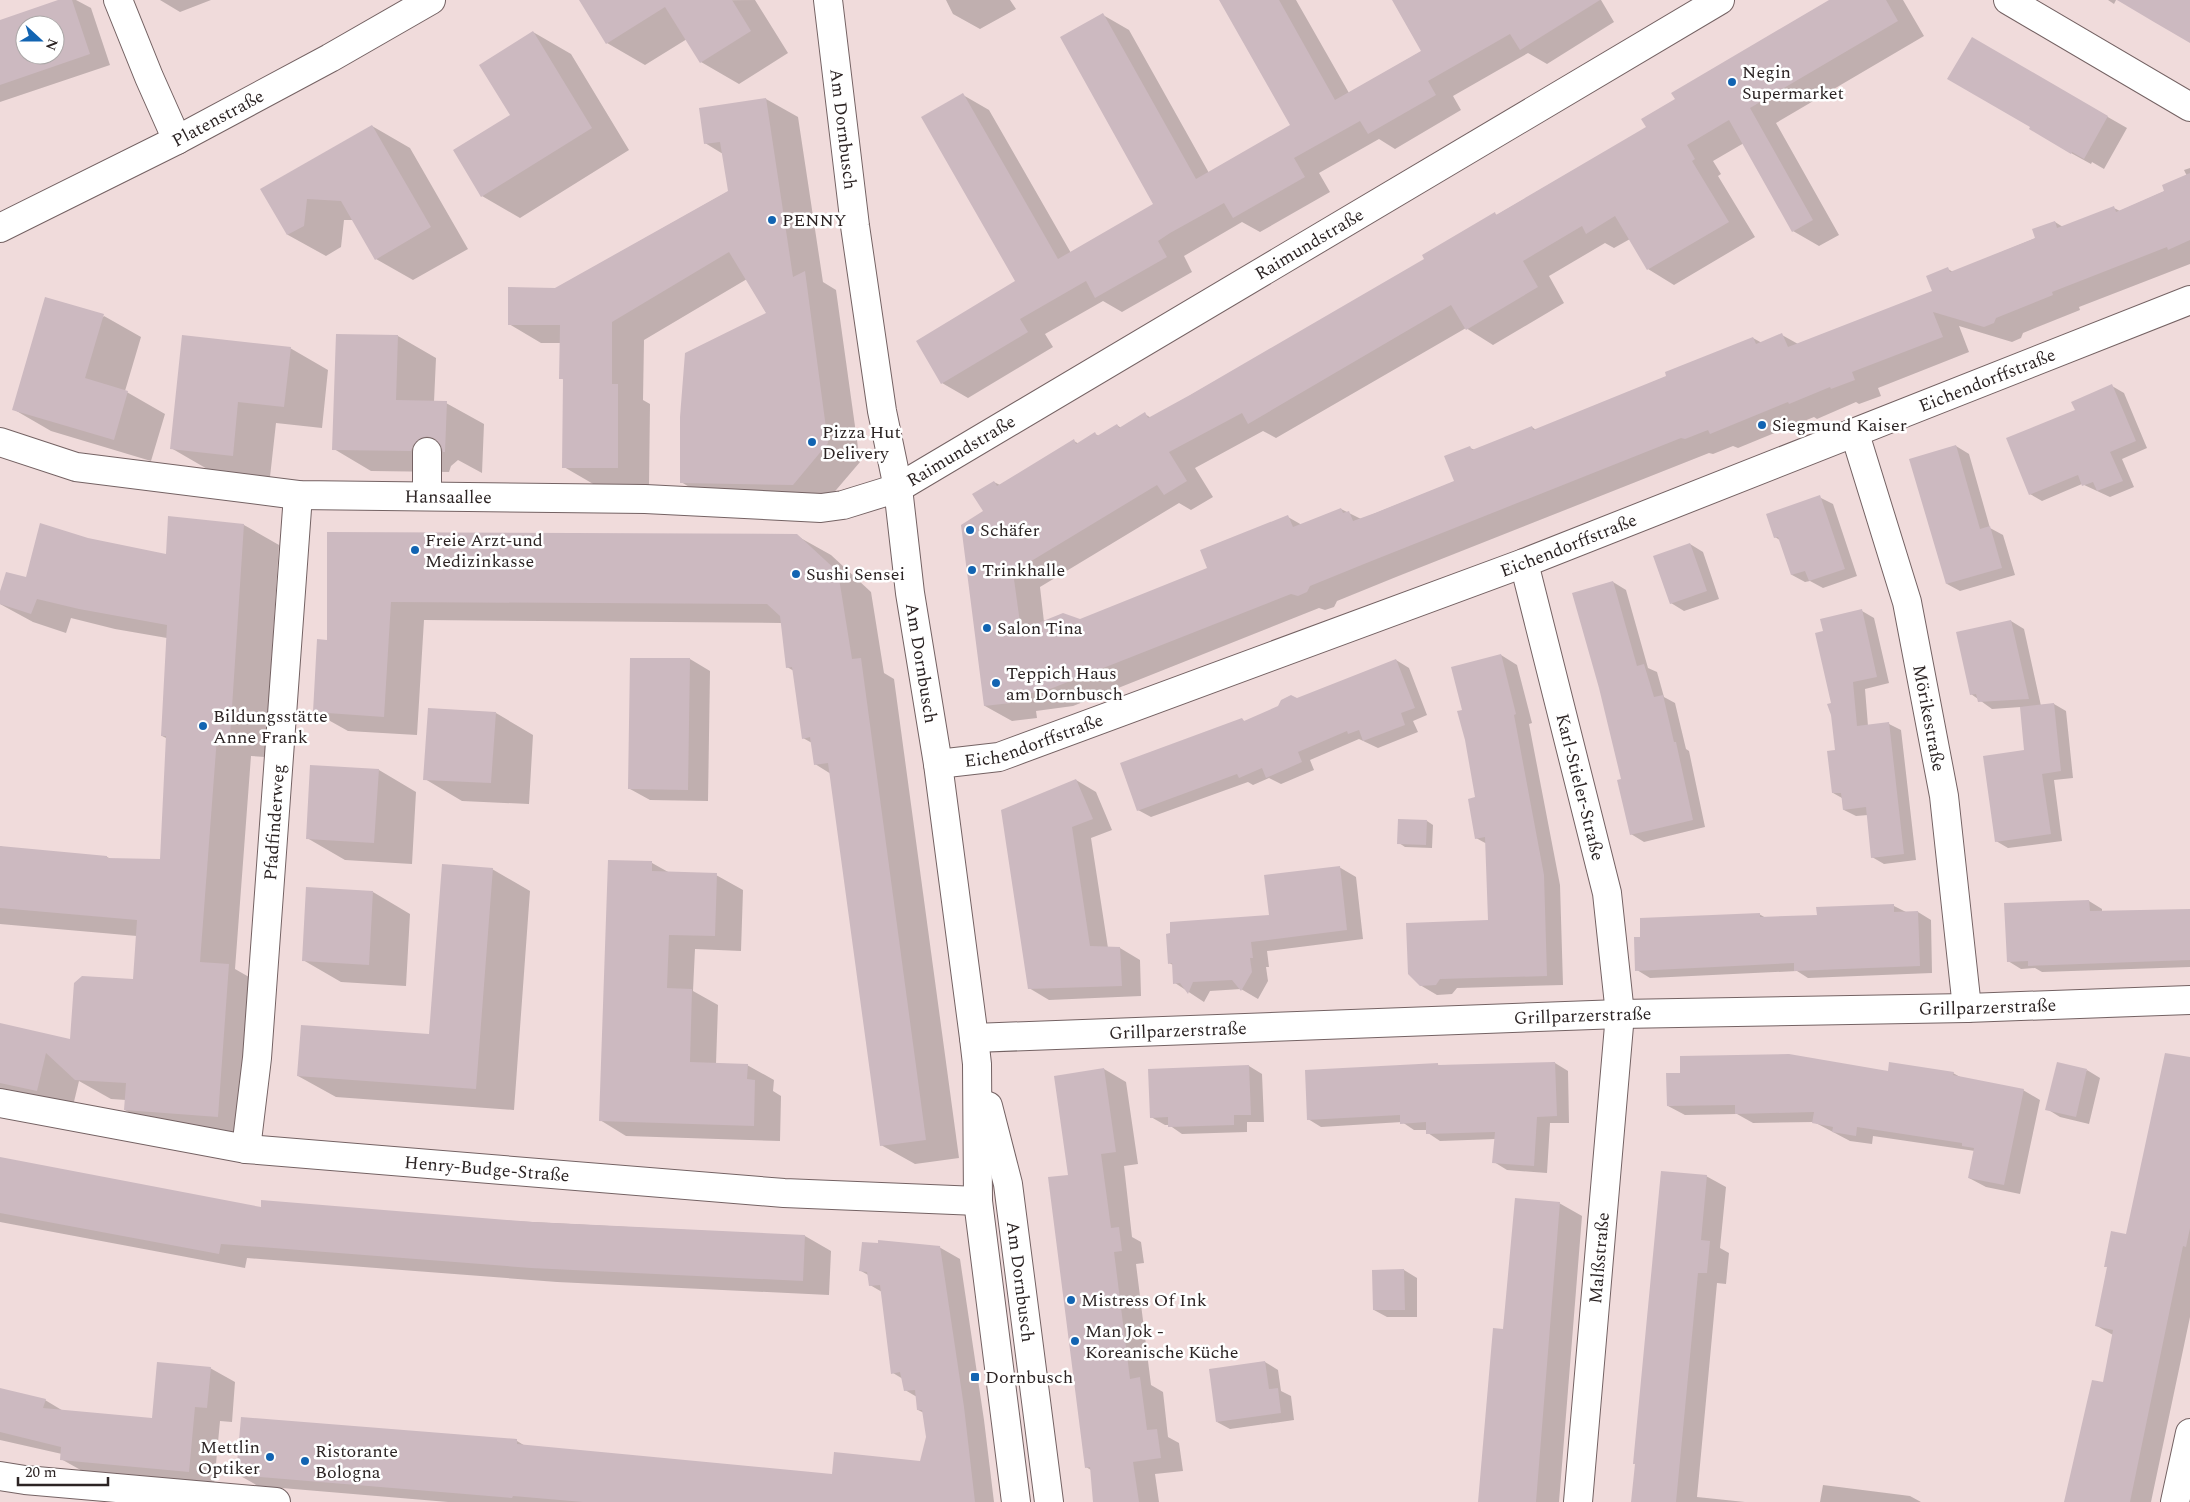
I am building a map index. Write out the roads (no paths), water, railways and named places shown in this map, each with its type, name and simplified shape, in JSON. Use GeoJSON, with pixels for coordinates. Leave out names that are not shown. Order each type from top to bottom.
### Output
{"type":"FeatureCollection","features":[{"type":"Feature","properties":{"kind":"street"},"geometry":{"type":"LineString","coordinates":[[118,0],[177,140]]}},
{"type":"Feature","properties":{"kind":"street","name":"Platenstraße"},"geometry":{"type":"LineString","coordinates":[[0,228],[177,140],[330,58],[431,0]]}},
{"type":"Feature","properties":{"kind":"street","name":"Am Dornbusch"},"geometry":{"type":"LineString","coordinates":[[819,0],[829,12],[855,226],[882,410],[898,488],[910,593],[938,764],[975,1051],[978,1201],[1016,1502]]}},
{"type":"Feature","properties":{"kind":"street","name":"Raimundstraße"},"geometry":{"type":"LineString","coordinates":[[898,488],[1720,0]]}},
{"type":"Feature","properties":{"kind":"street"},"geometry":{"type":"LineString","coordinates":[[2008,0],[2190,107]]}},
{"type":"Feature","properties":{"kind":"street","name":"Eichendorffstraße"},"geometry":{"type":"LineString","coordinates":[[938,764],[999,757],[1524,563],[2190,300]]}},
{"type":"Feature","properties":{"kind":"street","name":"Mörikestraße"},"geometry":{"type":"LineString","coordinates":[[1854,434],[1907,602],[1911,621],[1944,796],[1967,1008]]}},
{"type":"Feature","properties":{"kind":"street","name":"Hansaallee"},"geometry":{"type":"LineString","coordinates":[[0,442],[76,468],[298,495],[644,499],[821,508],[843,505],[898,488]]}},
{"type":"Feature","properties":{"kind":"street"},"geometry":{"type":"LineString","coordinates":[[427,452],[428,496]]}},
{"type":"Feature","properties":{"kind":"street","name":"Pfadfinderweg"},"geometry":{"type":"LineString","coordinates":[[246,1150],[258,1058],[298,495]]}},
{"type":"Feature","properties":{"kind":"street","name":"Karl-Stieler-Straße"},"geometry":{"type":"LineString","coordinates":[[1524,563],[1607,893],[1620,1014]]}},
{"type":"Feature","properties":{"kind":"street","name":"Grillparzerstraße"},"geometry":{"type":"LineString","coordinates":[[975,1051],[1620,1014],[1967,1008],[2190,1000]]}},
{"type":"Feature","properties":{"kind":"street","name":"Malßstraße"},"geometry":{"type":"LineString","coordinates":[[1578,1502],[1620,1014]]}},
{"type":"Feature","properties":{"kind":"street","name":"Am Dornbusch"},"geometry":{"type":"LineString","coordinates":[[975,1051],[1008,1184],[1049,1502]]}},
{"type":"Feature","properties":{"kind":"street","name":"Henry-Budge-Straße"},"geometry":{"type":"LineString","coordinates":[[0,1103],[246,1150],[784,1193],[978,1201]]}},
{"type":"Feature","properties":{"kind":"street"},"geometry":{"type":"LineString","coordinates":[[2175,1502],[2190,1433]]}},
{"type":"Feature","properties":{"kind":"street"},"geometry":{"type":"LineString","coordinates":[[0,1476],[25,1480],[276,1502]]}},
{"type":"Feature","properties":{"kind":"place","name":"Negin Supermarket"},"geometry":{"type":"Point","coordinates":[1732,82]}},
{"type":"Feature","properties":{"kind":"place","name":"PENNY"},"geometry":{"type":"Point","coordinates":[772,220]}},
{"type":"Feature","properties":{"kind":"place","name":"Siegmund Kaiser"},"geometry":{"type":"Point","coordinates":[1762,425]}},
{"type":"Feature","properties":{"kind":"place","name":"Pizza Hut Delivery"},"geometry":{"type":"Point","coordinates":[812,442]}},
{"type":"Feature","properties":{"kind":"place","name":"Schäfer"},"geometry":{"type":"Point","coordinates":[970,530]}},
{"type":"Feature","properties":{"kind":"place","name":"Freie Arzt-und Medizinkasse"},"geometry":{"type":"Point","coordinates":[415,550]}},
{"type":"Feature","properties":{"kind":"place","name":"Trinkhalle"},"geometry":{"type":"Point","coordinates":[972,570]}},
{"type":"Feature","properties":{"kind":"place","name":"Sushi Sensei"},"geometry":{"type":"Point","coordinates":[796,574]}},
{"type":"Feature","properties":{"kind":"place","name":"Salon Tina"},"geometry":{"type":"Point","coordinates":[987,628]}},
{"type":"Feature","properties":{"kind":"place","name":"Teppich Haus am Dornbusch"},"geometry":{"type":"Point","coordinates":[996,683]}},
{"type":"Feature","properties":{"kind":"place","name":"Bildungsstätte Anne Frank"},"geometry":{"type":"Point","coordinates":[203,726]}},
{"type":"Feature","properties":{"kind":"place","name":"Mistress Of Ink"},"geometry":{"type":"Point","coordinates":[1071,1300]}},
{"type":"Feature","properties":{"kind":"place","name":"Man Jok - Koreanische Küche"},"geometry":{"type":"Point","coordinates":[1075,1341]}},
{"type":"Feature","properties":{"kind":"place","name":"Dornbusch"},"geometry":{"type":"Point","coordinates":[975,1377]}},
{"type":"Feature","properties":{"kind":"place","name":"Mettlin Optiker"},"geometry":{"type":"Point","coordinates":[270,1457]}},
{"type":"Feature","properties":{"kind":"place","name":"Ristorante Bologna"},"geometry":{"type":"Point","coordinates":[305,1461]}}]}
